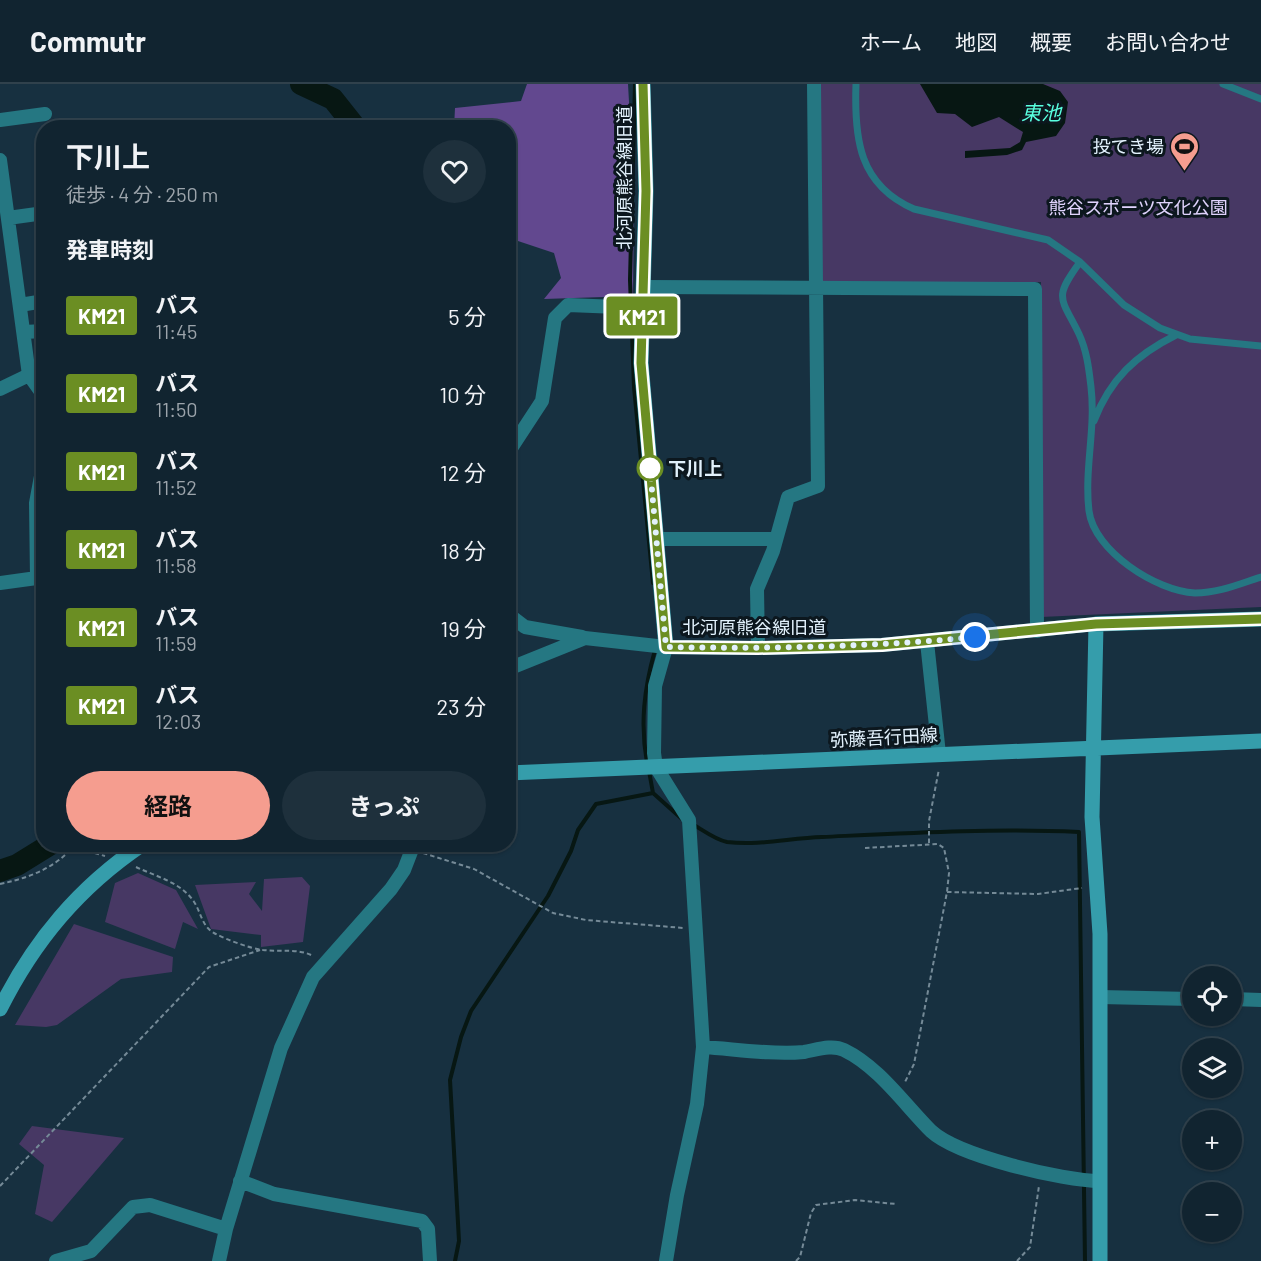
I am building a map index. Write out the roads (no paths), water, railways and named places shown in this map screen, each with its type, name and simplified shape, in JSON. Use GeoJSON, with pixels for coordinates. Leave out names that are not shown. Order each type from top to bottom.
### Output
{"type":"FeatureCollection","features":[{"type":"Feature","properties":{"kind":"street","name":"北河原熊谷線旧道"},"geometry":{"type":"LineString","coordinates":[[643,84],[646,191],[641,363],[666,647],[758,648],[927,642],[1096,624],[1261,619]]}},
{"type":"Feature","properties":{"kind":"street"},"geometry":{"type":"LineString","coordinates":[[758,648],[757,589],[776,539],[788,497],[818,486],[814,84]]}},
{"type":"Feature","properties":{"kind":"street"},"geometry":{"type":"LineString","coordinates":[[0,120],[45,114]]}},
{"type":"Feature","properties":{"kind":"street"},"geometry":{"type":"LineString","coordinates":[[0,159],[29,375],[36,385]]}},
{"type":"Feature","properties":{"kind":"street"},"geometry":{"type":"LineString","coordinates":[[8,218],[36,214]]}},
{"type":"Feature","properties":{"kind":"street"},"geometry":{"type":"LineString","coordinates":[[643,287],[816,286],[1035,289],[1037,631]]}},
{"type":"Feature","properties":{"kind":"street"},"geometry":{"type":"LineString","coordinates":[[21,305],[36,302]]}},
{"type":"Feature","properties":{"kind":"street"},"geometry":{"type":"LineString","coordinates":[[516,441],[542,401],[555,318],[568,305],[643,308]]}},
{"type":"Feature","properties":{"kind":"street"},"geometry":{"type":"LineString","coordinates":[[24,332],[36,331]]}},
{"type":"Feature","properties":{"kind":"street"},"geometry":{"type":"LineString","coordinates":[[0,390],[29,375]]}},
{"type":"Feature","properties":{"kind":"street"},"geometry":{"type":"LineString","coordinates":[[656,539],[776,539]]}},
{"type":"Feature","properties":{"kind":"street"},"geometry":{"type":"LineString","coordinates":[[0,583],[36,578]]}},
{"type":"Feature","properties":{"kind":"street"},"geometry":{"type":"LineString","coordinates":[[516,620],[525,627],[585,638],[666,647],[655,686],[654,753],[656,767],[689,820],[703,1047],[697,1104],[677,1195],[666,1261]]}},
{"type":"Feature","properties":{"kind":"street"},"geometry":{"type":"LineString","coordinates":[[1096,624],[1092,817],[1097,887],[1100,997],[1100,1261]]}},
{"type":"Feature","properties":{"kind":"street"},"geometry":{"type":"LineString","coordinates":[[516,666],[585,638]]}},
{"type":"Feature","properties":{"kind":"street"},"geometry":{"type":"LineString","coordinates":[[927,642],[939,754]]}},
{"type":"Feature","properties":{"kind":"street","name":"弥藤吾行田線"},"geometry":{"type":"LineString","coordinates":[[516,773],[1261,741]]}},
{"type":"Feature","properties":{"kind":"street"},"geometry":{"type":"LineString","coordinates":[[0,1009],[20,971],[50,926],[82,891],[131,852]]}},
{"type":"Feature","properties":{"kind":"street"},"geometry":{"type":"LineString","coordinates":[[219,1261],[226,1229],[281,1048],[313,977],[374,911],[404,870],[411,852]]}},
{"type":"Feature","properties":{"kind":"street"},"geometry":{"type":"LineString","coordinates":[[1100,997],[1182,999]]}},
{"type":"Feature","properties":{"kind":"street"},"geometry":{"type":"LineString","coordinates":[[1242,999],[1261,1000]]}},
{"type":"Feature","properties":{"kind":"street"},"geometry":{"type":"LineString","coordinates":[[703,1047],[802,1052],[828,1047],[843,1049],[896,1092],[933,1132],[952,1144],[1078,1181],[1100,1182]]}},
{"type":"Feature","properties":{"kind":"street"},"geometry":{"type":"LineString","coordinates":[[240,1182],[274,1194],[422,1221],[428,1229],[430,1261]]}},
{"type":"Feature","properties":{"kind":"street"},"geometry":{"type":"LineString","coordinates":[[56,1261],[91,1251],[133,1207],[150,1205],[226,1229]]}},
{"type":"Feature","properties":{"kind":"lane"},"geometry":{"type":"LineString","coordinates":[[856,84],[857,117],[865,163],[871,178],[883,191],[914,209],[1048,240],[1080,262],[1140,318],[1176,335],[1211,342],[1261,346]]}},
{"type":"Feature","properties":{"kind":"lane"},"geometry":{"type":"LineString","coordinates":[[1223,84],[1261,99]]}},
{"type":"Feature","properties":{"kind":"lane"},"geometry":{"type":"LineString","coordinates":[[1080,262],[1064,283],[1061,297],[1066,314],[1079,335],[1089,365],[1092,396],[1086,476],[1089,514],[1102,540],[1120,560],[1157,584],[1193,593],[1221,591],[1261,577]]}},
{"type":"Feature","properties":{"kind":"lane"},"geometry":{"type":"LineString","coordinates":[[1091,428],[1104,396],[1120,375],[1155,345],[1176,335]]}},
{"type":"Feature","properties":{"kind":"water","name":"東池"},"geometry":{"type":"Polygon","coordinates":[[[920,84],[1043,84],[1060,91],[1068,102],[1065,123],[1056,136],[1026,142],[1022,150],[1007,155],[965,158],[965,151],[1010,148],[1020,142],[1023,132],[999,117],[972,127],[955,114],[937,113],[920,84]]]}},
{"type":"Feature","properties":{"kind":"waterway"},"geometry":{"type":"LineString","coordinates":[[301,84],[333,99],[350,120]]}},
{"type":"Feature","properties":{"kind":"waterway"},"geometry":{"type":"LineString","coordinates":[[635,84],[630,280],[634,387],[653,583]]}},
{"type":"Feature","properties":{"kind":"waterway"},"geometry":{"type":"LineString","coordinates":[[647,763],[644,707],[655,650]]}},
{"type":"Feature","properties":{"kind":"waterway"},"geometry":{"type":"LineString","coordinates":[[649,771],[653,793],[682,819]]}},
{"type":"Feature","properties":{"kind":"waterway"},"geometry":{"type":"LineString","coordinates":[[455,1261],[459,1241],[450,1080],[461,1037],[471,1011],[548,896],[571,851],[578,830],[596,804],[653,793]]}},
{"type":"Feature","properties":{"kind":"waterway"},"geometry":{"type":"LineString","coordinates":[[694,825],[719,839],[739,843],[950,832],[1079,832],[1085,1261]]}},
{"type":"Feature","properties":{"kind":"waterway"},"geometry":{"type":"LineString","coordinates":[[0,871],[17,865],[38,852]]}},
{"type":"Feature","properties":{"kind":"place","name":"投てき場"},"geometry":{"type":"Point","coordinates":[1185,172]}},
{"type":"Feature","properties":{"kind":"place","name":"下川上"},"geometry":{"type":"Point","coordinates":[650,468]}},
{"type":"Feature","properties":{"kind":"park label","name":"熊谷スポーツ文化公園"},"geometry":{"type":"Point","coordinates":[1138,207]}}]}
